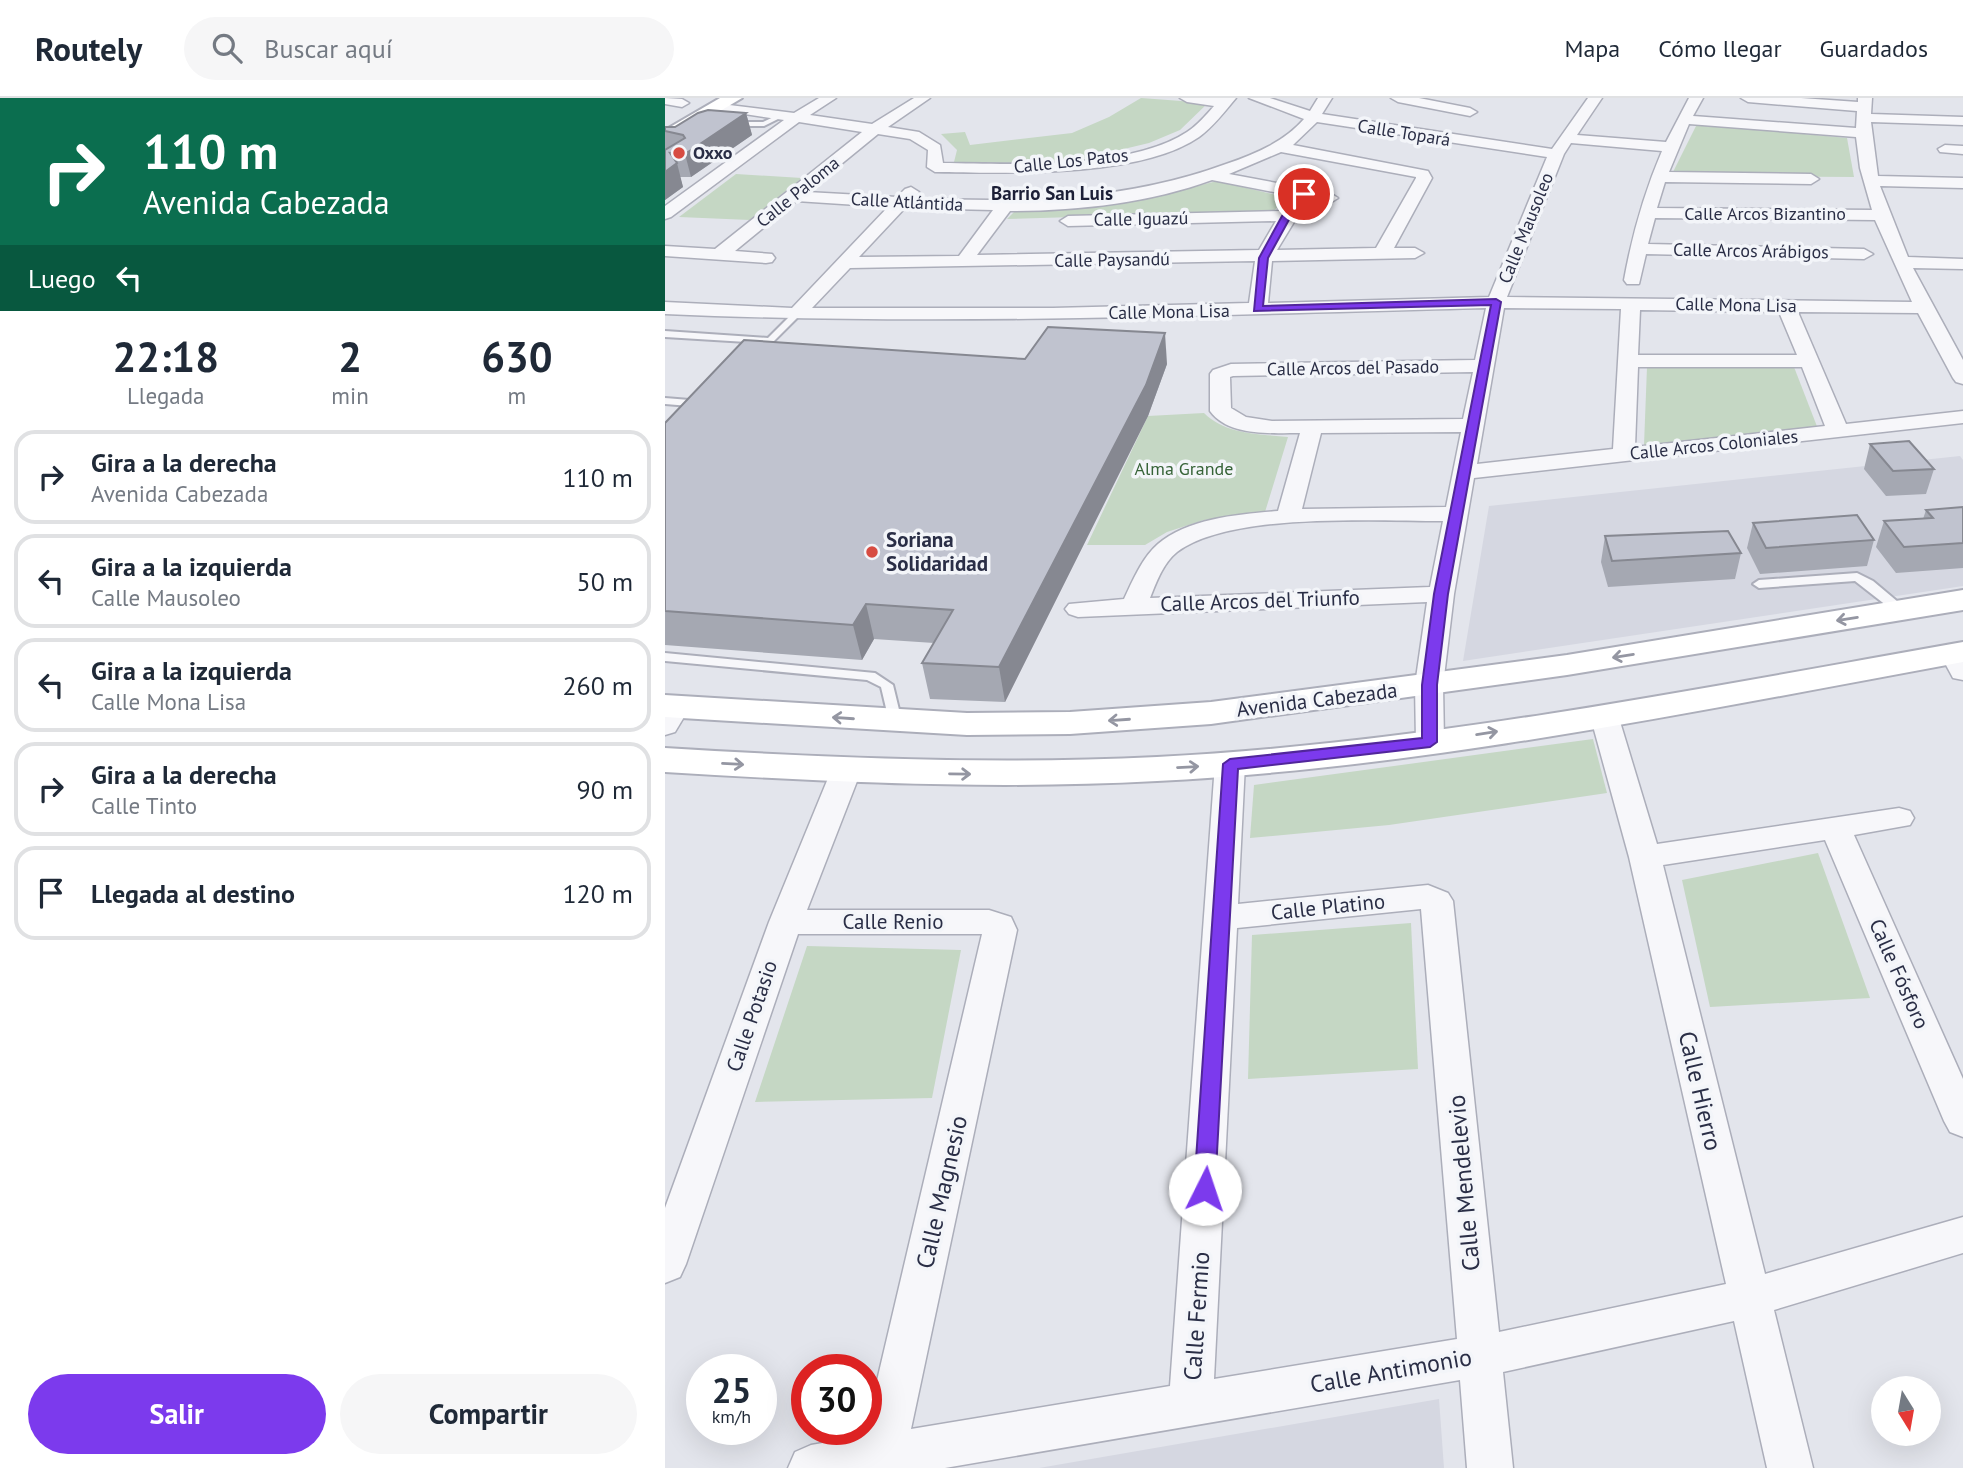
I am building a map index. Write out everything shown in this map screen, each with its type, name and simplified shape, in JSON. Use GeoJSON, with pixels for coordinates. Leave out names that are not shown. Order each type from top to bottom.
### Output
{"type":"FeatureCollection","features":[{"type":"Feature","properties":{"kind":"main road"},"geometry":{"type":"LineString","coordinates":[[665,113],[679,100]]}},
{"type":"Feature","properties":{"kind":"main road"},"geometry":{"type":"LineString","coordinates":[[665,138],[715,114]]}},
{"type":"Feature","properties":{"kind":"main road","name":"Avenida Cabezada"},"geometry":{"type":"LineString","coordinates":[[669,713],[993,724],[1122,720],[1211,713],[1429,685],[1963,600]]}},
{"type":"Feature","properties":{"kind":"main road"},"geometry":{"type":"LineString","coordinates":[[665,760],[846,771],[995,774],[1230,764],[1430,742],[1960,659]]}},
{"type":"Feature","properties":{"kind":"street"},"geometry":{"type":"LineString","coordinates":[[665,215],[789,116],[829,98]]}},
{"type":"Feature","properties":{"kind":"street","name":"Calle Paloma"},"geometry":{"type":"LineString","coordinates":[[719,255],[876,128],[923,98]]}},
{"type":"Feature","properties":{"kind":"street"},"geometry":{"type":"LineString","coordinates":[[1187,98],[1226,100]]}},
{"type":"Feature","properties":{"kind":"street","name":"Calle Topará"},"geometry":{"type":"LineString","coordinates":[[1256,98],[1313,117],[1448,140],[1561,146],[1669,147]]}},
{"type":"Feature","properties":{"kind":"street","name":"Calle Atlántida"},"geometry":{"type":"LineString","coordinates":[[793,196],[1005,206],[1118,198],[1215,176],[1279,147],[1300,133],[1325,98]]}},
{"type":"Feature","properties":{"kind":"street"},"geometry":{"type":"LineString","coordinates":[[1398,98],[1470,113]]}},
{"type":"Feature","properties":{"kind":"street"},"geometry":{"type":"LineString","coordinates":[[1448,140],[1483,98]]}},
{"type":"Feature","properties":{"kind":"street","name":"Calle Mausoleo"},"geometry":{"type":"LineString","coordinates":[[1430,742],[1429,685],[1441,594],[1496,302],[1561,146],[1595,98]]}},
{"type":"Feature","properties":{"kind":"street"},"geometry":{"type":"LineString","coordinates":[[1633,280],[1638,249],[1669,147],[1696,98]]}},
{"type":"Feature","properties":{"kind":"street"},"geometry":{"type":"LineString","coordinates":[[1748,98],[1863,114],[1963,121]]}},
{"type":"Feature","properties":{"kind":"street","name":"Calle Los Patos"},"geometry":{"type":"LineString","coordinates":[[935,167],[1068,165],[1154,150],[1186,139],[1205,126],[1226,100]]}},
{"type":"Feature","properties":{"kind":"street"},"geometry":{"type":"LineString","coordinates":[[715,114],[789,116],[876,128],[913,135],[932,144],[936,153],[935,167],[797,314]]}},
{"type":"Feature","properties":{"kind":"street"},"geometry":{"type":"LineString","coordinates":[[1683,118],[1863,114]]}},
{"type":"Feature","properties":{"kind":"street"},"geometry":{"type":"LineString","coordinates":[[1863,114],[1881,215],[1901,262],[1963,378]]}},
{"type":"Feature","properties":{"kind":"street"},"geometry":{"type":"LineString","coordinates":[[1279,147],[1423,174],[1424,178],[1382,254]]}},
{"type":"Feature","properties":{"kind":"street"},"geometry":{"type":"LineString","coordinates":[[1945,149],[1963,150]]}},
{"type":"Feature","properties":{"kind":"street"},"geometry":{"type":"LineString","coordinates":[[1215,176],[1330,198]]}},
{"type":"Feature","properties":{"kind":"street"},"geometry":{"type":"LineString","coordinates":[[1660,177],[1811,179]]}},
{"type":"Feature","properties":{"kind":"street"},"geometry":{"type":"LineString","coordinates":[[1873,181],[1963,183]]}},
{"type":"Feature","properties":{"kind":"street"},"geometry":{"type":"LineString","coordinates":[[665,192],[692,194]]}},
{"type":"Feature","properties":{"kind":"street"},"geometry":{"type":"LineString","coordinates":[[1258,309],[1264,258],[1287,216],[1304,194]]}},
{"type":"Feature","properties":{"kind":"street"},"geometry":{"type":"LineString","coordinates":[[962,263],[995,223],[1005,206]]}},
{"type":"Feature","properties":{"kind":"street","name":"Calle Arcos Bizantino"},"geometry":{"type":"LineString","coordinates":[[1649,212],[1881,215]]}},
{"type":"Feature","properties":{"kind":"street","name":"Calle Iguazú"},"geometry":{"type":"LineString","coordinates":[[995,223],[1287,216]]}},
{"type":"Feature","properties":{"kind":"street","name":"Calle Arcos Arábigos"},"geometry":{"type":"LineString","coordinates":[[1638,249],[1864,254]]}},
{"type":"Feature","properties":{"kind":"street"},"geometry":{"type":"LineString","coordinates":[[665,251],[766,258]]}},
{"type":"Feature","properties":{"kind":"street","name":"Calle Paysandú"},"geometry":{"type":"LineString","coordinates":[[842,263],[1264,258],[1415,253]]}},
{"type":"Feature","properties":{"kind":"street"},"geometry":{"type":"LineString","coordinates":[[1901,262],[1963,264]]}},
{"type":"Feature","properties":{"kind":"street","name":"Calle Mona Lisa"},"geometry":{"type":"LineString","coordinates":[[665,308],[797,314],[1053,314],[1496,302],[1925,308]]}},
{"type":"Feature","properties":{"kind":"street"},"geometry":{"type":"LineString","coordinates":[[1624,454],[1631,304]]}},
{"type":"Feature","properties":{"kind":"street"},"geometry":{"type":"LineString","coordinates":[[1786,305],[1837,431]]}},
{"type":"Feature","properties":{"kind":"street"},"geometry":{"type":"LineString","coordinates":[[1629,361],[1807,361]]}},
{"type":"Feature","properties":{"kind":"street","name":"Calle Arcos del Pasado"},"geometry":{"type":"LineString","coordinates":[[1313,428],[1247,425],[1230,419],[1220,407],[1220,374],[1223,370],[1483,366]]}},
{"type":"Feature","properties":{"kind":"street","name":"Calle Arcos Coloniales"},"geometry":{"type":"LineString","coordinates":[[1465,472],[1963,417]]}},
{"type":"Feature","properties":{"kind":"street"},"geometry":{"type":"LineString","coordinates":[[1288,517],[1313,428],[1473,425]]}},
{"type":"Feature","properties":{"kind":"street"},"geometry":{"type":"LineString","coordinates":[[1134,606],[1158,558],[1186,537],[1210,529],[1288,517],[1458,514]]}},
{"type":"Feature","properties":{"kind":"street","name":"Calle Arcos del Triunfo"},"geometry":{"type":"LineString","coordinates":[[1078,609],[1441,594]]}},
{"type":"Feature","properties":{"kind":"street","name":"Calle Hierro"},"geometry":{"type":"LineString","coordinates":[[1604,715],[1645,857],[1790,1468]]}},
{"type":"Feature","properties":{"kind":"street","name":"Calle Fermio"},"geometry":{"type":"LineString","coordinates":[[1191,1406],[1230,764]]}},
{"type":"Feature","properties":{"kind":"street","name":"Calle Potasio"},"geometry":{"type":"LineString","coordinates":[[665,1264],[786,922],[846,771]]}},
{"type":"Feature","properties":{"kind":"street"},"geometry":{"type":"LineString","coordinates":[[1645,857],[1899,818]]}},
{"type":"Feature","properties":{"kind":"street","name":"Calle Fósforo"},"geometry":{"type":"LineString","coordinates":[[1835,828],[1963,1121]]}},
{"type":"Feature","properties":{"kind":"street","name":"Calle Platino"},"geometry":{"type":"LineString","coordinates":[[1222,918],[1434,898]]}},
{"type":"Feature","properties":{"kind":"street","name":"Calle Mendelevio"},"geometry":{"type":"LineString","coordinates":[[1434,898],[1439,917],[1490,1468]]}},
{"type":"Feature","properties":{"kind":"street","name":"Calle Renio"},"geometry":{"type":"LineString","coordinates":[[786,922],[989,922],[999,926]]}},
{"type":"Feature","properties":{"kind":"street","name":"Calle Magnesio"},"geometry":{"type":"LineString","coordinates":[[882,1458],[1000,934],[999,926]]}},
{"type":"Feature","properties":{"kind":"street","name":"Calle Antimonio"},"geometry":{"type":"LineString","coordinates":[[811,1468],[1481,1356],[1749,1298],[1963,1235]]}},
{"type":"Feature","properties":{"kind":"lane"},"geometry":{"type":"LineString","coordinates":[[750,362],[797,314]]}},
{"type":"Feature","properties":{"kind":"lane"},"geometry":{"type":"LineString","coordinates":[[665,334],[771,341]]}},
{"type":"Feature","properties":{"kind":"lane"},"geometry":{"type":"LineString","coordinates":[[665,401],[711,401],[699,413]]}},
{"type":"Feature","properties":{"kind":"lane"},"geometry":{"type":"LineString","coordinates":[[1759,584],[1857,577],[1901,610]]}},
{"type":"Feature","properties":{"kind":"lane"},"geometry":{"type":"LineString","coordinates":[[665,657],[870,676],[887,685],[895,722]]}},
{"type":"Feature","properties":{"kind":"shaded area"},"geometry":{"type":"Polygon","coordinates":[[[1960,456],[1963,460],[1963,586],[1463,661],[1489,506],[1960,456]]]}},
{"type":"Feature","properties":{"kind":"shaded area"},"geometry":{"type":"Polygon","coordinates":[[[1439,1399],[1444,1468],[1039,1468],[1439,1399]]]}},
{"type":"Feature","properties":{"kind":"green space"},"geometry":{"type":"Polygon","coordinates":[[[1141,98],[1208,103],[1180,130],[1149,143],[1082,159],[1015,163],[954,162],[957,150],[941,134],[965,132],[970,145],[1072,133],[1109,117],[1141,98]]]}},
{"type":"Feature","properties":{"kind":"green space"},"geometry":{"type":"Polygon","coordinates":[[[1697,124],[1847,138],[1854,177],[1671,176],[1697,124]]]}},
{"type":"Feature","properties":{"kind":"green space"},"geometry":{"type":"Polygon","coordinates":[[[736,174],[802,178],[750,220],[679,217],[736,174]]]}},
{"type":"Feature","properties":{"kind":"green space"},"geometry":{"type":"Polygon","coordinates":[[[1217,181],[1285,197],[1274,211],[1007,219],[1015,211],[1117,201],[1217,181]]]}},
{"type":"Feature","properties":{"kind":"green space"},"geometry":{"type":"Polygon","coordinates":[[[1647,367],[1794,367],[1818,429],[1644,445],[1647,367]]]}},
{"type":"Feature","properties":{"kind":"green space","name":"Alma Grande"},"geometry":{"type":"Polygon","coordinates":[[[1204,413],[1222,426],[1255,434],[1288,437],[1265,512],[1204,520],[1167,532],[1145,545],[1087,545],[1148,416],[1204,413]]]}},
{"type":"Feature","properties":{"kind":"green space"},"geometry":{"type":"Polygon","coordinates":[[[1593,739],[1607,793],[1389,825],[1250,838],[1254,785],[1593,739]]]}},
{"type":"Feature","properties":{"kind":"green space"},"geometry":{"type":"Polygon","coordinates":[[[1818,853],[1870,998],[1710,1007],[1682,880],[1818,853]]]}},
{"type":"Feature","properties":{"kind":"green space"},"geometry":{"type":"Polygon","coordinates":[[[1411,923],[1418,1069],[1248,1079],[1252,935],[1411,923]]]}},
{"type":"Feature","properties":{"kind":"green space"},"geometry":{"type":"Polygon","coordinates":[[[807,946],[961,950],[932,1098],[755,1102],[807,946]]]}},
{"type":"Feature","properties":{"kind":"building"},"geometry":{"type":"Polygon","coordinates":[[[708,110],[746,113],[685,154],[670,153],[677,163],[665,172],[665,150],[685,138],[683,135],[665,131],[665,127],[675,127],[708,110]]]}},
{"type":"Feature","properties":{"kind":"building","name":"Soriana Solidaridad"},"geometry":{"type":"Polygon","coordinates":[[[1048,327],[1165,333],[1146,385],[999,667],[922,663],[953,610],[866,604],[853,625],[665,611],[665,423],[744,340],[1025,359],[1048,327]]]}},
{"type":"Feature","properties":{"kind":"building"},"geometry":{"type":"Polygon","coordinates":[[[1909,441],[1934,469],[1893,471],[1870,444],[1909,441]]]}},
{"type":"Feature","properties":{"kind":"building"},"geometry":{"type":"Polygon","coordinates":[[[1963,507],[1963,543],[1904,547],[1884,521],[1933,518],[1926,510],[1963,507]]]}},
{"type":"Feature","properties":{"kind":"building"},"geometry":{"type":"Polygon","coordinates":[[[1857,515],[1874,540],[1766,548],[1753,523],[1857,515]]]}},
{"type":"Feature","properties":{"kind":"building"},"geometry":{"type":"Polygon","coordinates":[[[1728,531],[1741,553],[1612,561],[1605,536],[1728,531]]]}},
{"type":"Feature","properties":{"kind":"place","name":"Oxxo"},"geometry":{"type":"Point","coordinates":[679,153]}},
{"type":"Feature","properties":{"kind":"place","name":"Soriana Solidaridad"},"geometry":{"type":"Point","coordinates":[872,552]}},
{"type":"Feature","properties":{"kind":"district","name":"Barrio San Luis"},"geometry":{"type":"Point","coordinates":[1052,193]}},
{"type":"Feature","properties":{"kind":"route"},"geometry":{"type":"LineString","coordinates":[[1205,1189],[1230,764],[1430,742],[1429,685],[1441,594],[1496,302],[1258,309],[1264,258],[1287,216],[1304,194]]}}]}
